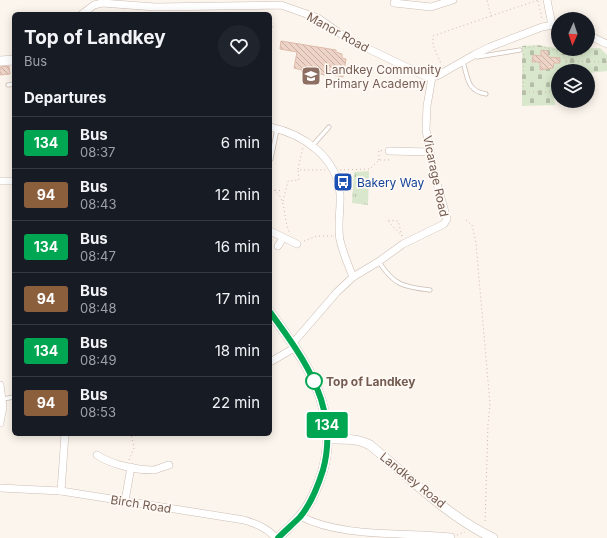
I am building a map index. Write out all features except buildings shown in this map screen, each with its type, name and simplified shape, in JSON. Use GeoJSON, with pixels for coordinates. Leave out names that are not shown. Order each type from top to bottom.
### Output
{"type":"FeatureCollection","features":[{"type":"Feature","properties":{"kind":"street"},"geometry":{"type":"LineString","coordinates":[[394,3],[431,7],[453,0]]}},
{"type":"Feature","properties":{"kind":"street"},"geometry":{"type":"LineString","coordinates":[[432,77],[474,55],[551,25],[547,0]]}},
{"type":"Feature","properties":{"kind":"street","name":"Manor Road"},"geometry":{"type":"LineString","coordinates":[[85,12],[94,5],[102,3],[200,10],[281,5],[318,18],[348,39],[419,75],[427,78],[432,77]]}},
{"type":"Feature","properties":{"kind":"street"},"geometry":{"type":"LineString","coordinates":[[595,38],[607,44]]}},
{"type":"Feature","properties":{"kind":"street"},"geometry":{"type":"LineString","coordinates":[[0,61],[12,60]]}},
{"type":"Feature","properties":{"kind":"street","name":"Vicarage Road"},"geometry":{"type":"LineString","coordinates":[[272,361],[294,345],[337,292],[354,277],[408,242],[444,224],[447,220],[426,130],[427,106],[432,77]]}},
{"type":"Feature","properties":{"kind":"street"},"geometry":{"type":"LineString","coordinates":[[274,128],[304,139],[330,160],[340,194],[340,237],[354,277]]}},
{"type":"Feature","properties":{"kind":"street"},"geometry":{"type":"LineString","coordinates":[[389,151],[430,152]]}},
{"type":"Feature","properties":{"kind":"street"},"geometry":{"type":"LineString","coordinates":[[0,181],[12,181]]}},
{"type":"Feature","properties":{"kind":"street"},"geometry":{"type":"LineString","coordinates":[[272,232],[287,236],[299,242]]}},
{"type":"Feature","properties":{"kind":"street"},"geometry":{"type":"LineString","coordinates":[[278,246],[287,236]]}},
{"type":"Feature","properties":{"kind":"street"},"geometry":{"type":"LineString","coordinates":[[272,315],[294,345],[311,373],[319,392],[327,422],[328,439],[326,458],[320,479],[300,516],[277,538]]}},
{"type":"Feature","properties":{"kind":"street"},"geometry":{"type":"LineString","coordinates":[[0,385],[3,399],[0,422]]}},
{"type":"Feature","properties":{"kind":"street"},"geometry":{"type":"LineString","coordinates":[[61,491],[65,436]]}},
{"type":"Feature","properties":{"kind":"street","name":"Landkey Road"},"geometry":{"type":"LineString","coordinates":[[328,439],[353,439],[370,445],[417,485],[479,530],[493,538]]}},
{"type":"Feature","properties":{"kind":"street"},"geometry":{"type":"LineString","coordinates":[[97,455],[106,462],[129,467],[156,470],[169,465]]}},
{"type":"Feature","properties":{"kind":"street"},"geometry":{"type":"LineString","coordinates":[[125,501],[129,467]]}},
{"type":"Feature","properties":{"kind":"street","name":"Birch Road"},"geometry":{"type":"LineString","coordinates":[[0,488],[61,491],[244,520],[259,525],[277,538]]}},
{"type":"Feature","properties":{"kind":"street"},"geometry":{"type":"LineString","coordinates":[[300,516],[317,526],[334,531],[385,537],[435,535],[451,538]]}},
{"type":"Feature","properties":{"kind":"lane"},"geometry":{"type":"LineString","coordinates":[[474,55],[477,57],[520,50]]}},
{"type":"Feature","properties":{"kind":"lane"},"geometry":{"type":"LineString","coordinates":[[463,61],[472,89],[476,92],[486,94]]}},
{"type":"Feature","properties":{"kind":"lane"},"geometry":{"type":"LineString","coordinates":[[8,85],[12,84]]}},
{"type":"Feature","properties":{"kind":"lane"},"geometry":{"type":"LineString","coordinates":[[313,146],[329,127]]}},
{"type":"Feature","properties":{"kind":"lane"},"geometry":{"type":"LineString","coordinates":[[272,159],[274,128]]}},
{"type":"Feature","properties":{"kind":"lane"},"geometry":{"type":"LineString","coordinates":[[379,262],[388,275],[397,283],[404,286],[430,290]]}},
{"type":"Feature","properties":{"kind":"lane"},"geometry":{"type":"LineString","coordinates":[[3,399],[12,397]]}},
{"type":"Feature","properties":{"kind":"path"},"geometry":{"type":"LineString","coordinates":[[487,0],[491,16]]}},
{"type":"Feature","properties":{"kind":"path"},"geometry":{"type":"LineString","coordinates":[[444,71],[433,45],[433,36],[538,0],[551,25]]}},
{"type":"Feature","properties":{"kind":"path"},"geometry":{"type":"LineString","coordinates":[[551,92],[523,92],[524,48],[538,46],[562,52],[566,64]]}},
{"type":"Feature","properties":{"kind":"path"},"geometry":{"type":"LineString","coordinates":[[566,61],[607,62]]}},
{"type":"Feature","properties":{"kind":"path"},"geometry":{"type":"LineString","coordinates":[[287,236],[283,201],[284,191],[288,181],[299,180],[298,170],[304,139]]}},
{"type":"Feature","properties":{"kind":"path"},"geometry":{"type":"LineString","coordinates":[[298,170],[370,169],[379,160],[379,150],[389,151],[389,160],[379,160]]}},
{"type":"Feature","properties":{"kind":"path"},"geometry":{"type":"LineString","coordinates":[[273,190],[284,191]]}},
{"type":"Feature","properties":{"kind":"path"},"geometry":{"type":"LineString","coordinates":[[273,190],[283,201]]}},
{"type":"Feature","properties":{"kind":"path"},"geometry":{"type":"LineString","coordinates":[[402,236],[398,221],[387,220],[402,236],[408,242]]}},
{"type":"Feature","properties":{"kind":"path"},"geometry":{"type":"LineString","coordinates":[[451,538],[485,528],[490,404],[476,243],[472,225],[466,220]]}},
{"type":"Feature","properties":{"kind":"path"},"geometry":{"type":"LineString","coordinates":[[299,242],[306,241],[317,236],[340,237]]}},
{"type":"Feature","properties":{"kind":"path"},"geometry":{"type":"LineString","coordinates":[[129,467],[134,448],[131,436]]}},
{"type":"Feature","properties":{"kind":"green space"},"geometry":{"type":"Polygon","coordinates":[[[537,45],[551,47],[551,56],[595,56],[595,48],[600,48],[607,55],[607,71],[595,72],[595,64],[551,64],[551,105],[522,106],[522,46],[537,45]]]}},
{"type":"Feature","properties":{"kind":"green space"},"geometry":{"type":"Polygon","coordinates":[[[369,171],[368,205],[352,203],[354,172],[369,171]]]}},
{"type":"Feature","properties":{"kind":"bus line","name":"134"},"geometry":{"type":"LineString","coordinates":[[272,315],[296,347],[317,386],[327,422],[328,439],[326,458],[316,490],[300,516],[278,538]]}},
{"type":"Feature","properties":{"kind":"place","name":"Landkey Community Primary Academy"},"geometry":{"type":"Point","coordinates":[311,76]}},
{"type":"Feature","properties":{"kind":"place","name":"Bakery Way"},"geometry":{"type":"Point","coordinates":[343,182]}},
{"type":"Feature","properties":{"kind":"place","name":"Top of Landkey"},"geometry":{"type":"Point","coordinates":[314,381]}}]}
